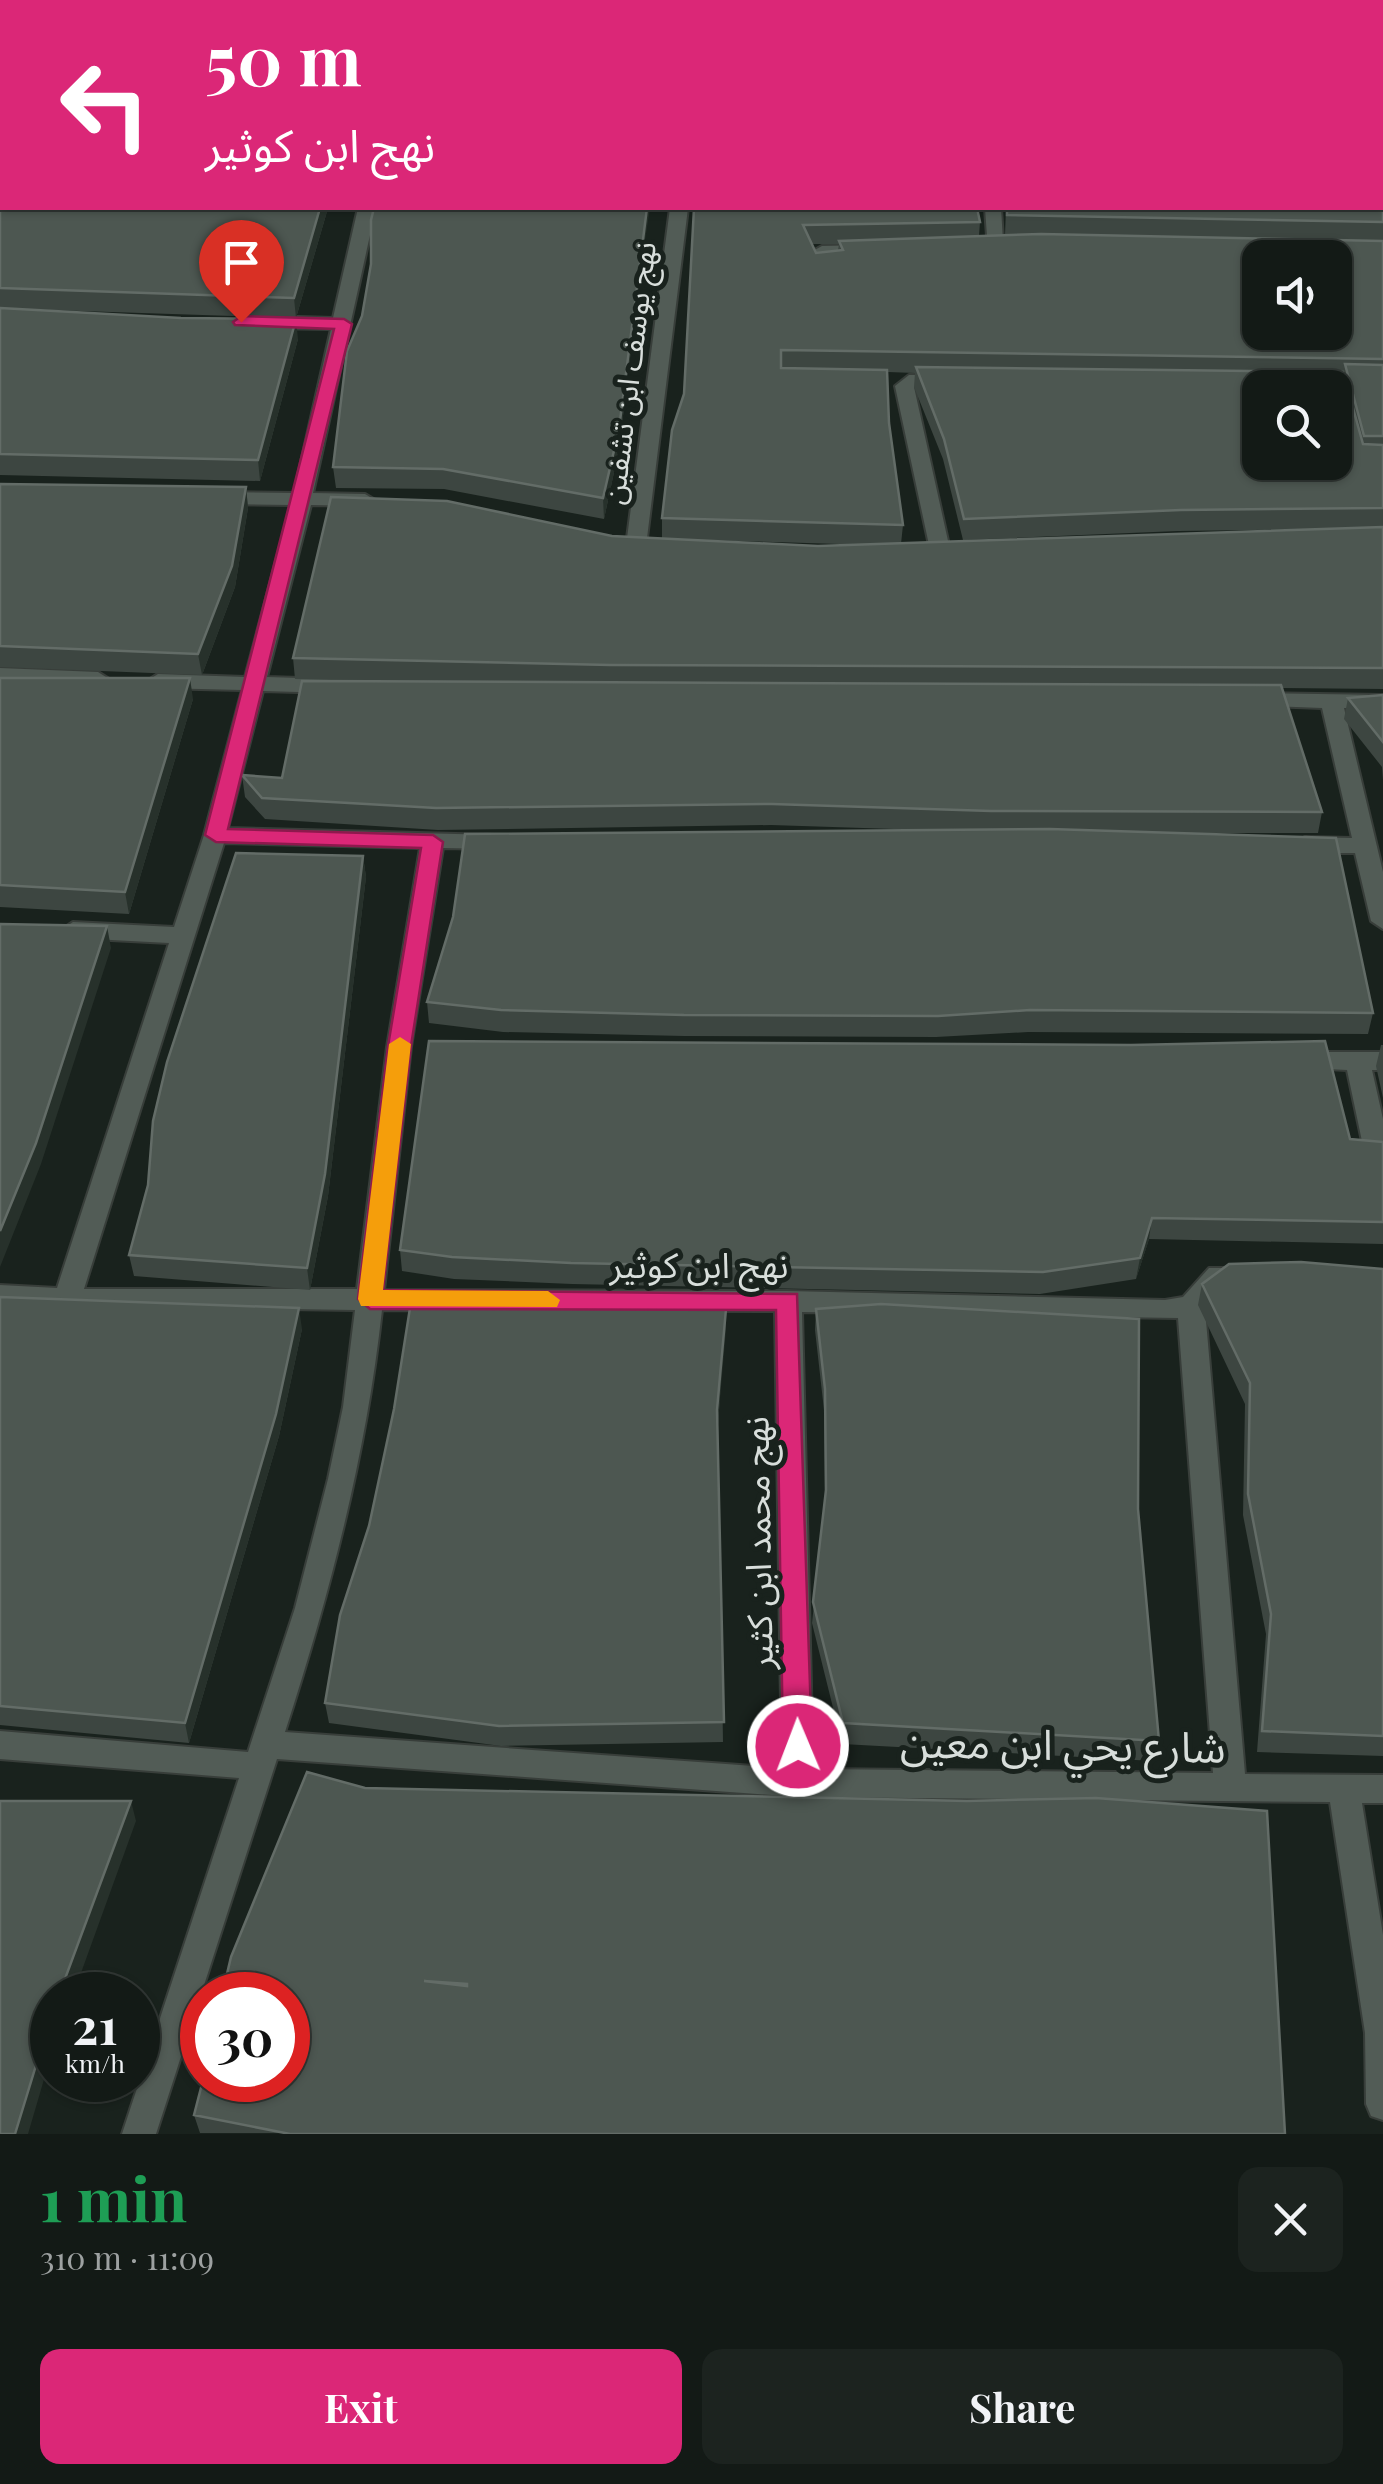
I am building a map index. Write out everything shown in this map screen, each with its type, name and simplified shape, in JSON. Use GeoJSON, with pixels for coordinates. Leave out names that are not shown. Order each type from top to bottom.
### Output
{"type":"FeatureCollection","features":[{"type":"Feature","properties":{"kind":"street"},"geometry":{"type":"LineString","coordinates":[[67,1300],[216,835],[302,500],[367,210]]}},
{"type":"Feature","properties":{"kind":"street","name":"نهج يوسف ابن تشفين"},"geometry":{"type":"LineString","coordinates":[[660,550],[628,544],[679,210]]}},
{"type":"Feature","properties":{"kind":"street"},"geometry":{"type":"LineString","coordinates":[[993,210],[985,246],[1033,247]]}},
{"type":"Feature","properties":{"kind":"street"},"geometry":{"type":"LineString","coordinates":[[822,251],[880,250]]}},
{"type":"Feature","properties":{"kind":"street"},"geometry":{"type":"LineString","coordinates":[[249,322],[344,324]]}},
{"type":"Feature","properties":{"kind":"street"},"geometry":{"type":"LineString","coordinates":[[942,559],[904,386],[910,381],[968,381]]}},
{"type":"Feature","properties":{"kind":"street"},"geometry":{"type":"LineString","coordinates":[[189,497],[387,500]]}},
{"type":"Feature","properties":{"kind":"street"},"geometry":{"type":"LineString","coordinates":[[0,675],[353,687]]}},
{"type":"Feature","properties":{"kind":"street"},"geometry":{"type":"LineString","coordinates":[[1232,699],[1383,702]]}},
{"type":"Feature","properties":{"kind":"street"},"geometry":{"type":"LineString","coordinates":[[1332,701],[1383,921]]}},
{"type":"Feature","properties":{"kind":"street"},"geometry":{"type":"LineString","coordinates":[[216,835],[512,842]]}},
{"type":"Feature","properties":{"kind":"street"},"geometry":{"type":"LineString","coordinates":[[138,2134],[310,1608],[342,1479],[357,1406],[433,842]]}},
{"type":"Feature","properties":{"kind":"street"},"geometry":{"type":"LineString","coordinates":[[1286,845],[1366,846]]}},
{"type":"Feature","properties":{"kind":"street"},"geometry":{"type":"LineString","coordinates":[[55,929],[183,936]]}},
{"type":"Feature","properties":{"kind":"street"},"geometry":{"type":"LineString","coordinates":[[1279,1061],[1370,1061],[1376,1146]]}},
{"type":"Feature","properties":{"kind":"street"},"geometry":{"type":"LineString","coordinates":[[1230,1786],[1190,1306],[1216,1276],[1246,1274]]}},
{"type":"Feature","properties":{"kind":"street","name":"نهج ابن كوثير"},"geometry":{"type":"LineString","coordinates":[[0,1296],[67,1300],[788,1301],[1165,1310],[1190,1306]]}},
{"type":"Feature","properties":{"kind":"street","name":"نهج محمد ابن كثير"},"geometry":{"type":"LineString","coordinates":[[788,1301],[798,1783]]}},
{"type":"Feature","properties":{"kind":"street","name":"شارع يحي ابن معين"},"geometry":{"type":"LineString","coordinates":[[0,1745],[798,1783],[1383,1789]]}},
{"type":"Feature","properties":{"kind":"street"},"geometry":{"type":"LineString","coordinates":[[1344,1790],[1382,2034],[1383,2104]]}},
{"type":"Feature","properties":{"kind":"building"},"geometry":{"type":"Polygon","coordinates":[[[0,210],[319,210],[294,298],[0,288],[0,210]]]}},
{"type":"Feature","properties":{"kind":"building"},"geometry":{"type":"Polygon","coordinates":[[[374,210],[647,210],[619,429],[603,498],[443,469],[333,467],[347,351],[362,316],[371,264],[374,210]]]}},
{"type":"Feature","properties":{"kind":"building"},"geometry":{"type":"Polygon","coordinates":[[[694,210],[977,210],[980,222],[803,225],[816,253],[843,250],[839,241],[1041,234],[1334,240],[1242,240],[1242,350],[1352,350],[1352,240],[1383,241],[1383,359],[781,350],[781,368],[887,370],[889,423],[903,525],[662,518],[672,430],[684,394],[694,210]]]}},
{"type":"Feature","properties":{"kind":"building"},"geometry":{"type":"Polygon","coordinates":[[[1007,210],[1383,210],[1383,222],[1007,215],[1007,210]]]}},
{"type":"Feature","properties":{"kind":"building"},"geometry":{"type":"Polygon","coordinates":[[[0,308],[181,318],[296,319],[258,460],[0,454],[0,308]]]}},
{"type":"Feature","properties":{"kind":"building"},"geometry":{"type":"Polygon","coordinates":[[[1345,364],[1383,365],[1383,436],[1364,436],[1352,391],[1352,370],[1347,370],[1345,364]]]}},
{"type":"Feature","properties":{"kind":"building"},"geometry":{"type":"Polygon","coordinates":[[[916,367],[1242,371],[1242,480],[1352,480],[1352,404],[1363,444],[1383,445],[1383,508],[1181,510],[964,519],[944,439],[916,367]]]}},
{"type":"Feature","properties":{"kind":"building"},"geometry":{"type":"Polygon","coordinates":[[[0,484],[246,487],[232,566],[198,654],[0,646],[0,484]]]}},
{"type":"Feature","properties":{"kind":"building"},"geometry":{"type":"Polygon","coordinates":[[[331,497],[447,501],[612,536],[818,546],[1383,527],[1383,668],[610,665],[293,658],[331,497]]]}},
{"type":"Feature","properties":{"kind":"building"},"geometry":{"type":"Polygon","coordinates":[[[0,678],[190,678],[125,892],[0,885],[0,678]]]}},
{"type":"Feature","properties":{"kind":"building"},"geometry":{"type":"Polygon","coordinates":[[[302,681],[1281,685],[1322,812],[991,811],[772,804],[436,808],[262,798],[242,775],[282,778],[302,681]]]}},
{"type":"Feature","properties":{"kind":"building"},"geometry":{"type":"Polygon","coordinates":[[[1383,695],[1383,742],[1348,698],[1383,695]]]}},
{"type":"Feature","properties":{"kind":"building"},"geometry":{"type":"Polygon","coordinates":[[[1050,829],[1336,838],[1373,1013],[1030,1010],[938,1016],[684,1015],[501,1010],[427,1002],[453,917],[465,834],[1050,829]]]}},
{"type":"Feature","properties":{"kind":"building"},"geometry":{"type":"Polygon","coordinates":[[[236,853],[363,856],[325,1174],[307,1268],[129,1255],[148,1185],[153,1121],[167,1062],[236,853]]]}},
{"type":"Feature","properties":{"kind":"building"},"geometry":{"type":"Polygon","coordinates":[[[0,924],[107,926],[36,1143],[0,1231],[0,924]]]}},
{"type":"Feature","properties":{"kind":"building"},"geometry":{"type":"Polygon","coordinates":[[[429,1041],[1131,1045],[1325,1041],[1350,1139],[1383,1142],[1383,1222],[1152,1218],[1140,1258],[1043,1272],[571,1263],[452,1257],[400,1250],[429,1041]]]}},
{"type":"Feature","properties":{"kind":"building"},"geometry":{"type":"Polygon","coordinates":[[[1301,1262],[1383,1269],[1383,1736],[1262,1731],[1271,1614],[1248,1494],[1250,1383],[1202,1284],[1229,1264],[1301,1262]]]}},
{"type":"Feature","properties":{"kind":"building"},"geometry":{"type":"Polygon","coordinates":[[[0,1297],[299,1308],[276,1414],[185,1723],[0,1706],[0,1297]]]}},
{"type":"Feature","properties":{"kind":"building"},"geometry":{"type":"Polygon","coordinates":[[[503,1301],[726,1309],[717,1410],[724,1722],[499,1726],[325,1703],[340,1615],[369,1526],[410,1308],[503,1301]]]}},
{"type":"Feature","properties":{"kind":"building"},"geometry":{"type":"Polygon","coordinates":[[[881,1304],[1139,1319],[1138,1509],[1159,1741],[843,1723],[813,1602],[826,1490],[825,1389],[816,1309],[881,1304]]]}},
{"type":"Feature","properties":{"kind":"building"},"geometry":{"type":"Polygon","coordinates":[[[307,1772],[365,1788],[967,1801],[1096,1798],[1267,1811],[1285,2134],[290,2134],[194,2115],[197,2102],[310,2102],[310,1972],[227,1972],[307,1772]]]}},
{"type":"Feature","properties":{"kind":"building"},"geometry":{"type":"Polygon","coordinates":[[[0,1801],[131,1801],[68,1972],[30,1972],[30,2085],[15,2134],[0,2134],[0,1801]]]}},
{"type":"Feature","properties":{"kind":"slow traffic"},"geometry":{"type":"LineString","coordinates":[[400,1044],[370,1299],[548,1300]]}},
{"type":"Feature","properties":{"kind":"route"},"geometry":{"type":"LineString","coordinates":[[241,322],[344,324],[216,835],[433,842],[400,1046],[370,1299],[788,1301],[798,1746]]}}]}
